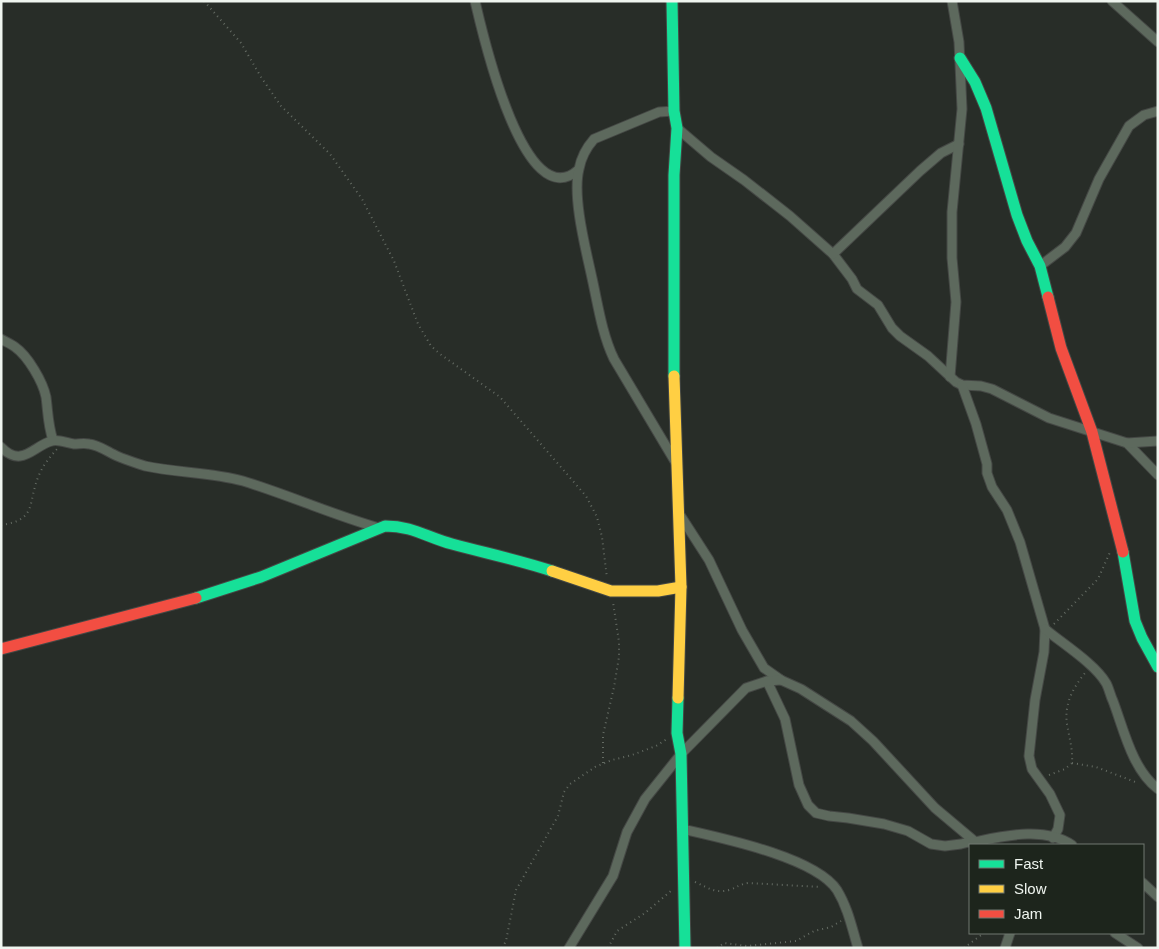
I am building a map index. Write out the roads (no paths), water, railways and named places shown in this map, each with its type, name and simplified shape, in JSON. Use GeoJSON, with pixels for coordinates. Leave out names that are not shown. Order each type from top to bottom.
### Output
{"type":"FeatureCollection","features":[{"type":"Feature","properties":{"kind":"street"},"geometry":{"type":"LineString","coordinates":[[475,1],[498,87],[511,121],[524,146],[534,161],[550,175],[567,177],[578,170]]}},
{"type":"Feature","properties":{"kind":"street"},"geometry":{"type":"LineString","coordinates":[[672,1],[674,111],[677,128],[674,175],[674,385],[680,514],[681,587],[677,733],[681,754],[685,948]]}},
{"type":"Feature","properties":{"kind":"street"},"geometry":{"type":"LineString","coordinates":[[950,377],[956,302],[951,221],[962,109],[960,58],[952,1]]}},
{"type":"Feature","properties":{"kind":"street"},"geometry":{"type":"LineString","coordinates":[[1112,1],[1158,42]]}},
{"type":"Feature","properties":{"kind":"street"},"geometry":{"type":"LineString","coordinates":[[960,58],[976,82],[984,101],[1004,162],[1007,182],[1020,222],[1040,266],[1061,348],[1092,432],[1128,576],[1134,621],[1158,667]]}},
{"type":"Feature","properties":{"kind":"street"},"geometry":{"type":"LineString","coordinates":[[674,111],[659,112],[594,139],[588,145],[578,170],[578,189],[580,218],[606,342],[614,359],[678,467]]}},
{"type":"Feature","properties":{"kind":"street"},"geometry":{"type":"LineString","coordinates":[[1040,266],[1065,247],[1076,232],[1099,179],[1129,126],[1144,115],[1158,111]]}},
{"type":"Feature","properties":{"kind":"street"},"geometry":{"type":"LineString","coordinates":[[677,128],[711,157],[790,216],[833,254],[852,278],[857,289],[878,305],[892,328],[928,356],[956,382],[962,385],[992,389],[1049,418],[1127,443],[1158,441]]}},
{"type":"Feature","properties":{"kind":"street"},"geometry":{"type":"LineString","coordinates":[[833,254],[920,171],[941,153],[959,144]]}},
{"type":"Feature","properties":{"kind":"street"},"geometry":{"type":"LineString","coordinates":[[1,339],[15,347],[23,355],[40,381],[45,393],[48,423],[53,440]]}},
{"type":"Feature","properties":{"kind":"street"},"geometry":{"type":"LineString","coordinates":[[962,385],[976,424],[987,464],[987,473],[992,486],[1007,510],[1020,542],[1046,630],[1035,700],[1029,756],[1032,769],[1057,806],[1060,815],[1058,829],[1053,838]]}},
{"type":"Feature","properties":{"kind":"street"},"geometry":{"type":"LineString","coordinates":[[1,447],[5,452],[14,455],[25,455],[53,440],[98,446],[118,457],[146,466],[241,481],[379,528]]}},
{"type":"Feature","properties":{"kind":"street"},"geometry":{"type":"LineString","coordinates":[[1127,443],[1158,475]]}},
{"type":"Feature","properties":{"kind":"street"},"geometry":{"type":"LineString","coordinates":[[680,514],[709,560],[742,630],[764,668],[781,680],[801,688],[851,721],[873,741],[935,808],[975,843]]}},
{"type":"Feature","properties":{"kind":"street"},"geometry":{"type":"LineString","coordinates":[[1,649],[192,599],[260,577],[385,526],[400,526],[417,530],[449,543],[528,563],[611,591],[642,592],[681,587]]}},
{"type":"Feature","properties":{"kind":"street"},"geometry":{"type":"LineString","coordinates":[[1046,630],[1090,664],[1106,684],[1124,732],[1143,773],[1150,783],[1158,789]]}},
{"type":"Feature","properties":{"kind":"street"},"geometry":{"type":"LineString","coordinates":[[569,948],[612,876],[627,832],[645,799],[681,754],[746,688],[767,681],[781,680]]}},
{"type":"Feature","properties":{"kind":"street"},"geometry":{"type":"LineString","coordinates":[[767,681],[784,719],[799,785],[808,806],[816,813],[884,824],[908,831],[931,844],[952,846],[1016,835],[1038,835],[1069,844]]}},
{"type":"Feature","properties":{"kind":"street"},"geometry":{"type":"LineString","coordinates":[[682,829],[726,839],[785,858],[813,870],[827,879],[836,890],[847,913],[858,948]]}},
{"type":"Feature","properties":{"kind":"street"},"geometry":{"type":"LineString","coordinates":[[1144,884],[1158,897]]}},
{"type":"Feature","properties":{"kind":"street"},"geometry":{"type":"LineString","coordinates":[[1005,948],[1010,934]]}},
{"type":"Feature","properties":{"kind":"street"},"geometry":{"type":"LineString","coordinates":[[1117,934],[1138,948]]}}]}
